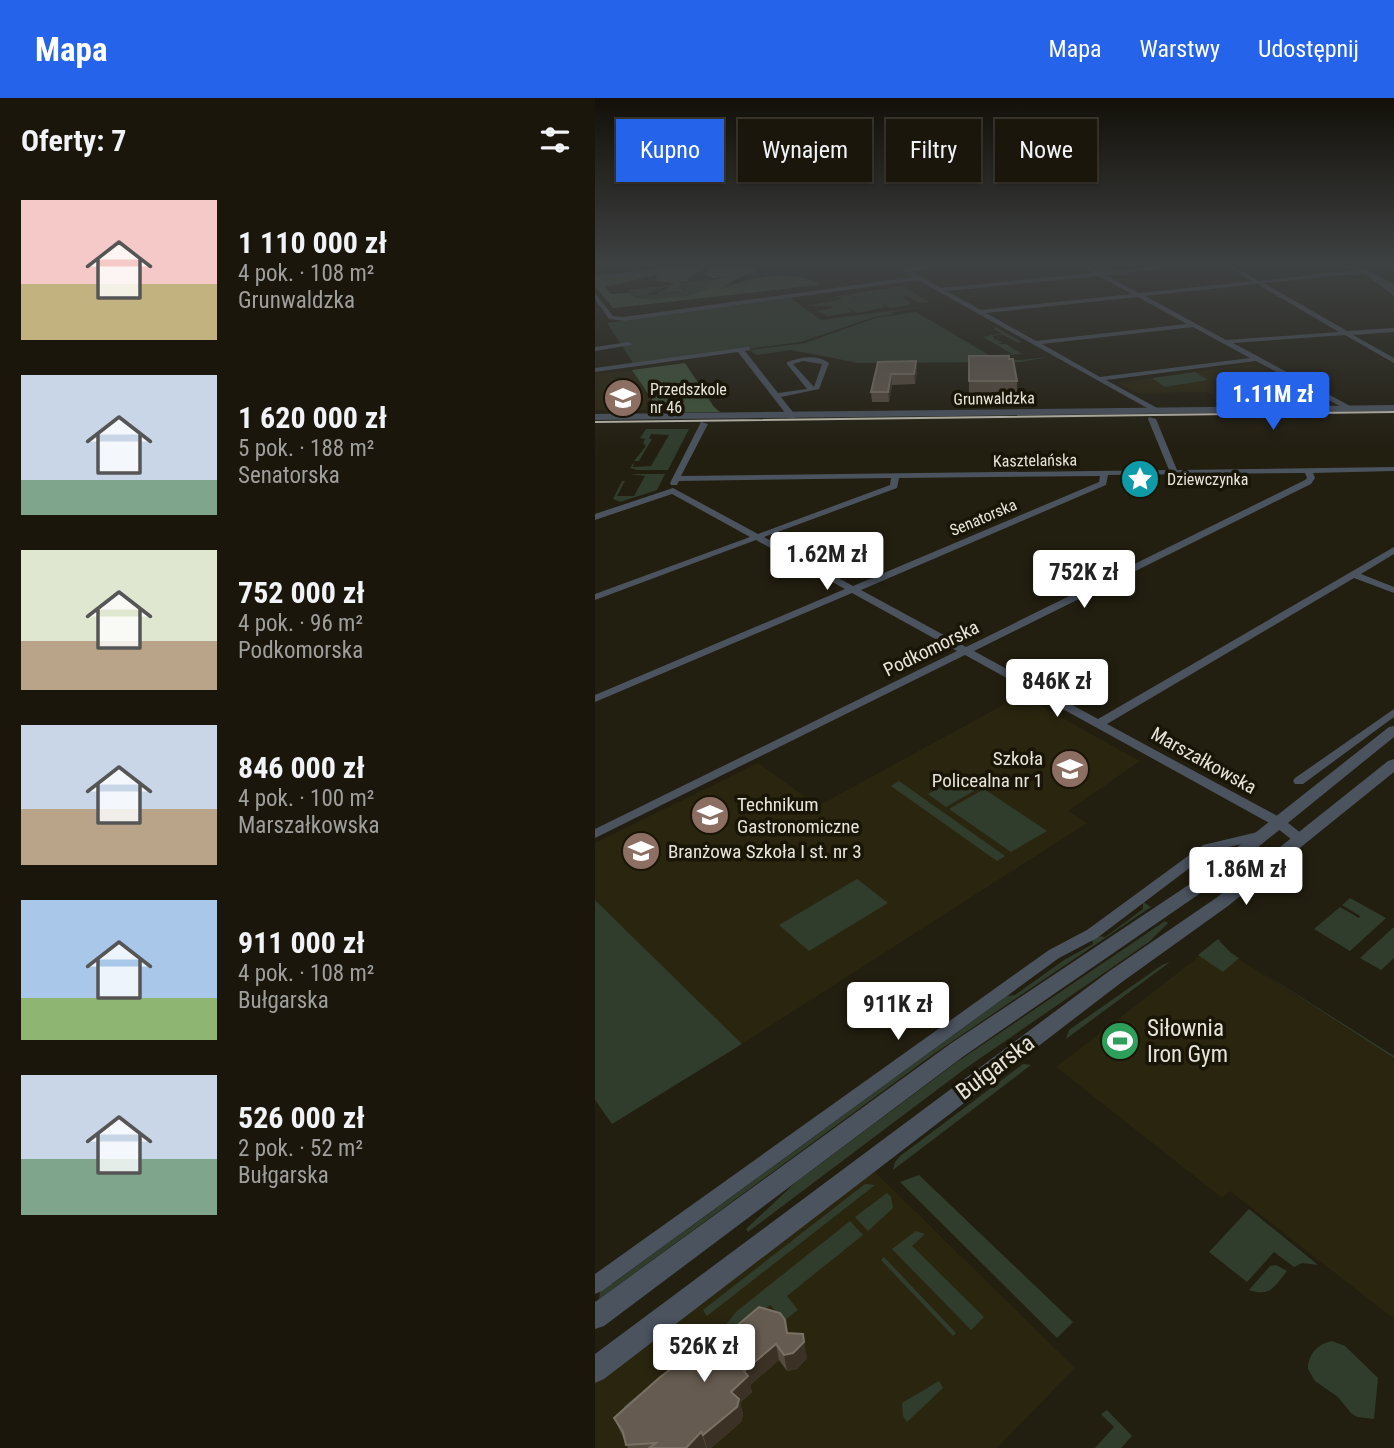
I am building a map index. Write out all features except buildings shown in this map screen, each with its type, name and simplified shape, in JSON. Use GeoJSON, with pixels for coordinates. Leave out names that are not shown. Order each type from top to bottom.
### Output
{"type":"FeatureCollection","features":[{"type":"Feature","properties":{"kind":"street"},"geometry":{"type":"LineString","coordinates":[[1006,326],[1101,379],[1154,415],[1174,472]]}},
{"type":"Feature","properties":{"kind":"street"},"geometry":{"type":"LineString","coordinates":[[1036,343],[1185,326]]}},
{"type":"Feature","properties":{"kind":"street"},"geometry":{"type":"LineString","coordinates":[[1196,326],[1349,409]]}},
{"type":"Feature","properties":{"kind":"street"},"geometry":{"type":"LineString","coordinates":[[1333,326],[1394,361]]}},
{"type":"Feature","properties":{"kind":"street"},"geometry":{"type":"LineString","coordinates":[[1226,342],[1394,330]]}},
{"type":"Feature","properties":{"kind":"street"},"geometry":{"type":"LineString","coordinates":[[595,349],[629,344]]}},
{"type":"Feature","properties":{"kind":"street"},"geometry":{"type":"LineString","coordinates":[[595,370],[744,350],[792,416]]}},
{"type":"Feature","properties":{"kind":"street"},"geometry":{"type":"LineString","coordinates":[[775,396],[812,390],[817,387],[825,361],[808,359],[789,363],[812,390]]}},
{"type":"Feature","properties":{"kind":"street"},"geometry":{"type":"LineString","coordinates":[[1101,379],[1257,359]]}},
{"type":"Feature","properties":{"kind":"street","name":"Grunwaldzka"},"geometry":{"type":"LineString","coordinates":[[595,418],[762,420],[1154,415],[1394,408]]}},
{"type":"Feature","properties":{"kind":"street","name":"Grunwaldzka"},"geometry":{"type":"LineString","coordinates":[[762,420],[792,416],[1394,415]]}},
{"type":"Feature","properties":{"kind":"street"},"geometry":{"type":"LineString","coordinates":[[595,517],[673,491],[672,488],[705,420]]}},
{"type":"Feature","properties":{"kind":"street","name":"Grunwaldzka"},"geometry":{"type":"LineString","coordinates":[[595,424],[705,420]]}},
{"type":"Feature","properties":{"kind":"street","name":"Kasztelańska"},"geometry":{"type":"LineString","coordinates":[[677,479],[1394,469]]}},
{"type":"Feature","properties":{"kind":"street","name":"Podkomorska"},"geometry":{"type":"LineString","coordinates":[[595,834],[1308,482],[1311,478],[1308,470]]}},
{"type":"Feature","properties":{"kind":"street","name":"Senatorska"},"geometry":{"type":"LineString","coordinates":[[595,699],[1104,483],[1104,473]]}},
{"type":"Feature","properties":{"kind":"street"},"geometry":{"type":"LineString","coordinates":[[595,597],[894,486],[895,476]]}},
{"type":"Feature","properties":{"kind":"street","name":"Marszałkowska"},"geometry":{"type":"LineString","coordinates":[[673,491],[1278,822],[1301,840]]}},
{"type":"Feature","properties":{"kind":"street"},"geometry":{"type":"LineString","coordinates":[[1098,724],[1394,550]]}},
{"type":"Feature","properties":{"kind":"street"},"geometry":{"type":"LineString","coordinates":[[1353,574],[1394,590]]}},
{"type":"Feature","properties":{"kind":"street"},"geometry":{"type":"LineString","coordinates":[[1299,781],[1394,712]]}},
{"type":"Feature","properties":{"kind":"street","name":"Bułgarska"},"geometry":{"type":"LineString","coordinates":[[595,1317],[957,1050],[1175,903],[1394,730]]}},
{"type":"Feature","properties":{"kind":"street","name":"Bułgarska"},"geometry":{"type":"LineString","coordinates":[[595,1370],[1115,977],[1204,916],[1394,764]]}},
{"type":"Feature","properties":{"kind":"street"},"geometry":{"type":"LineString","coordinates":[[1317,768],[1335,776]]}},
{"type":"Feature","properties":{"kind":"street","name":"Bułgarska"},"geometry":{"type":"LineString","coordinates":[[595,1285],[1053,954],[1092,934],[1209,848],[1262,835]]}},
{"type":"Feature","properties":{"kind":"shaded area"},"geometry":{"type":"Polygon","coordinates":[[[1256,365],[1310,395],[1315,401],[1217,404],[1212,394],[1207,392],[1137,393],[1118,383],[1256,365]]]}},
{"type":"Feature","properties":{"kind":"shaded area","name":"Przedszkole nr 46"},"geometry":{"type":"Polygon","coordinates":[[[632,370],[659,410],[595,410],[595,374],[632,370]]]}},
{"type":"Feature","properties":{"kind":"shaded area"},"geometry":{"type":"Polygon","coordinates":[[[1233,414],[769,421],[771,418],[1233,414]]]}},
{"type":"Feature","properties":{"kind":"shaded area"},"geometry":{"type":"Polygon","coordinates":[[[1021,695],[1140,761],[1068,811],[1087,823],[742,1044],[595,900],[595,843],[758,763],[818,806],[1021,695]]]}},
{"type":"Feature","properties":{"kind":"shaded area"},"geometry":{"type":"Polygon","coordinates":[[[1215,944],[1394,1058],[1394,1319],[1230,1191],[1222,1198],[1056,1067],[1215,944]]]}},
{"type":"Feature","properties":{"kind":"shaded area"},"geometry":{"type":"Polygon","coordinates":[[[866,1163],[1075,1368],[997,1448],[595,1448],[595,1370],[866,1163]]]}},
{"type":"Feature","properties":{"kind":"green space"},"geometry":{"type":"Polygon","coordinates":[[[609,326],[848,326],[801,342],[633,363],[609,326]]]}},
{"type":"Feature","properties":{"kind":"green space"},"geometry":{"type":"Polygon","coordinates":[[[853,326],[940,326],[989,355],[1012,354],[983,337],[1002,333],[993,329],[996,328],[993,326],[1022,342],[1018,343],[1002,334],[993,336],[1002,342],[998,344],[1006,344],[1022,354],[988,357],[1019,360],[1049,357],[1021,362],[858,363],[791,350],[756,355],[749,350],[805,343],[853,326]]]}},
{"type":"Feature","properties":{"kind":"green space"},"geometry":{"type":"Polygon","coordinates":[[[685,363],[720,412],[661,413],[632,370],[685,363]]]}},
{"type":"Feature","properties":{"kind":"green space"},"geometry":{"type":"Polygon","coordinates":[[[1195,372],[1208,380],[1165,387],[1152,378],[1195,372]]]}},
{"type":"Feature","properties":{"kind":"green space"},"geometry":{"type":"Polygon","coordinates":[[[646,429],[689,429],[668,470],[630,468],[634,462],[633,467],[651,466],[669,435],[651,434],[649,439],[652,439],[639,461],[634,461],[646,446],[643,443],[645,439],[640,438],[646,429]]]}},
{"type":"Feature","properties":{"kind":"green space"},"geometry":{"type":"Polygon","coordinates":[[[630,474],[665,474],[657,490],[620,502],[613,499],[622,481],[625,481],[617,496],[634,496],[645,476],[630,474]]]}},
{"type":"Feature","properties":{"kind":"green space"},"geometry":{"type":"Polygon","coordinates":[[[962,775],[981,787],[946,807],[928,794],[962,775]]]}},
{"type":"Feature","properties":{"kind":"green space"},"geometry":{"type":"Polygon","coordinates":[[[899,781],[1005,856],[997,861],[891,786],[899,781]]]}},
{"type":"Feature","properties":{"kind":"green space"},"geometry":{"type":"Polygon","coordinates":[[[984,789],[1047,831],[1011,852],[949,809],[984,789]]]}},
{"type":"Feature","properties":{"kind":"green space"},"geometry":{"type":"Polygon","coordinates":[[[857,879],[888,903],[809,951],[779,925],[857,879]]]}},
{"type":"Feature","properties":{"kind":"green space"},"geometry":{"type":"Polygon","coordinates":[[[1350,898],[1386,918],[1350,951],[1314,929],[1340,907],[1359,918],[1360,916],[1342,905],[1350,898]]]}},
{"type":"Feature","properties":{"kind":"green space"},"geometry":{"type":"Polygon","coordinates":[[[595,900],[742,1044],[612,1124],[595,1100],[595,900]]]}},
{"type":"Feature","properties":{"kind":"green space"},"geometry":{"type":"Polygon","coordinates":[[[1143,902],[1151,907],[935,1053],[599,1299],[600,1291],[610,1283],[1007,996],[1015,995],[1064,960],[1093,944],[1092,939],[1097,936],[1105,937],[1143,909],[1143,902]]]}},
{"type":"Feature","properties":{"kind":"green space"},"geometry":{"type":"Polygon","coordinates":[[[1165,921],[1168,923],[1149,942],[966,1068],[748,1232],[746,1229],[795,1183],[957,1062],[1165,921]]]}},
{"type":"Feature","properties":{"kind":"green space"},"geometry":{"type":"Polygon","coordinates":[[[1394,927],[1394,958],[1381,970],[1360,958],[1394,927]]]}},
{"type":"Feature","properties":{"kind":"green space"},"geometry":{"type":"Polygon","coordinates":[[[1218,939],[1239,958],[1223,972],[1198,955],[1218,939]]]}},
{"type":"Feature","properties":{"kind":"green space"},"geometry":{"type":"Polygon","coordinates":[[[1243,961],[1394,1056],[1394,1058],[1243,961]]]}},
{"type":"Feature","properties":{"kind":"green space"},"geometry":{"type":"Polygon","coordinates":[[[1170,962],[1066,1039],[1069,1030],[1170,962]]]}},
{"type":"Feature","properties":{"kind":"green space"},"geometry":{"type":"Polygon","coordinates":[[[1023,1064],[1031,1065],[893,1170],[900,1156],[1023,1064]]]}},
{"type":"Feature","properties":{"kind":"green space"},"geometry":{"type":"Polygon","coordinates":[[[919,1175],[1073,1322],[1057,1338],[900,1182],[919,1175]]]}},
{"type":"Feature","properties":{"kind":"green space"},"geometry":{"type":"Polygon","coordinates":[[[865,1184],[875,1185],[707,1316],[703,1310],[865,1184]]]}},
{"type":"Feature","properties":{"kind":"green space"},"geometry":{"type":"Polygon","coordinates":[[[887,1193],[891,1197],[893,1208],[868,1231],[855,1217],[887,1193]]]}},
{"type":"Feature","properties":{"kind":"green space"},"geometry":{"type":"Polygon","coordinates":[[[1249,1209],[1318,1265],[1302,1263],[1294,1267],[1274,1252],[1247,1282],[1209,1252],[1249,1209]]]}},
{"type":"Feature","properties":{"kind":"green space"},"geometry":{"type":"Polygon","coordinates":[[[850,1221],[863,1235],[787,1296],[798,1310],[784,1321],[770,1305],[622,1418],[624,1406],[722,1329],[737,1311],[850,1221]]]}},
{"type":"Feature","properties":{"kind":"green space"},"geometry":{"type":"Polygon","coordinates":[[[916,1231],[925,1234],[912,1246],[984,1317],[971,1330],[892,1249],[916,1231]]]}},
{"type":"Feature","properties":{"kind":"green space"},"geometry":{"type":"Polygon","coordinates":[[[884,1257],[956,1333],[953,1336],[881,1260],[884,1257]]]}},
{"type":"Feature","properties":{"kind":"green space"},"geometry":{"type":"Polygon","coordinates":[[[1276,1265],[1287,1271],[1275,1286],[1262,1292],[1249,1290],[1270,1266],[1276,1265]]]}},
{"type":"Feature","properties":{"kind":"green space"},"geometry":{"type":"Polygon","coordinates":[[[1332,1341],[1345,1346],[1378,1378],[1374,1419],[1357,1417],[1351,1413],[1338,1397],[1315,1381],[1308,1369],[1315,1350],[1332,1341]]]}},
{"type":"Feature","properties":{"kind":"green space"},"geometry":{"type":"Polygon","coordinates":[[[939,1381],[943,1388],[907,1422],[903,1416],[902,1403],[939,1381]]]}},
{"type":"Feature","properties":{"kind":"green space"},"geometry":{"type":"Polygon","coordinates":[[[1107,1410],[1132,1436],[1121,1448],[1095,1448],[1114,1427],[1101,1414],[1107,1410]]]}},
{"type":"Feature","properties":{"kind":"tram line"},"geometry":{"type":"LineString","coordinates":[[595,422],[1394,412]]}},
{"type":"Feature","properties":{"kind":"place","name":"Przedszkole nr 46"},"geometry":{"type":"Point","coordinates":[623,398]}},
{"type":"Feature","properties":{"kind":"place","name":"Dziewczynka"},"geometry":{"type":"Point","coordinates":[1140,479]}},
{"type":"Feature","properties":{"kind":"place","name":"Szkoła Policealna nr 1"},"geometry":{"type":"Point","coordinates":[1070,769]}},
{"type":"Feature","properties":{"kind":"place","name":"Technikum Gastronomiczne"},"geometry":{"type":"Point","coordinates":[710,815]}},
{"type":"Feature","properties":{"kind":"place","name":"Branżowa Szkoła I st. nr 3"},"geometry":{"type":"Point","coordinates":[641,851]}},
{"type":"Feature","properties":{"kind":"place","name":"Siłownia Iron Gym"},"geometry":{"type":"Point","coordinates":[1120,1041]}}]}
